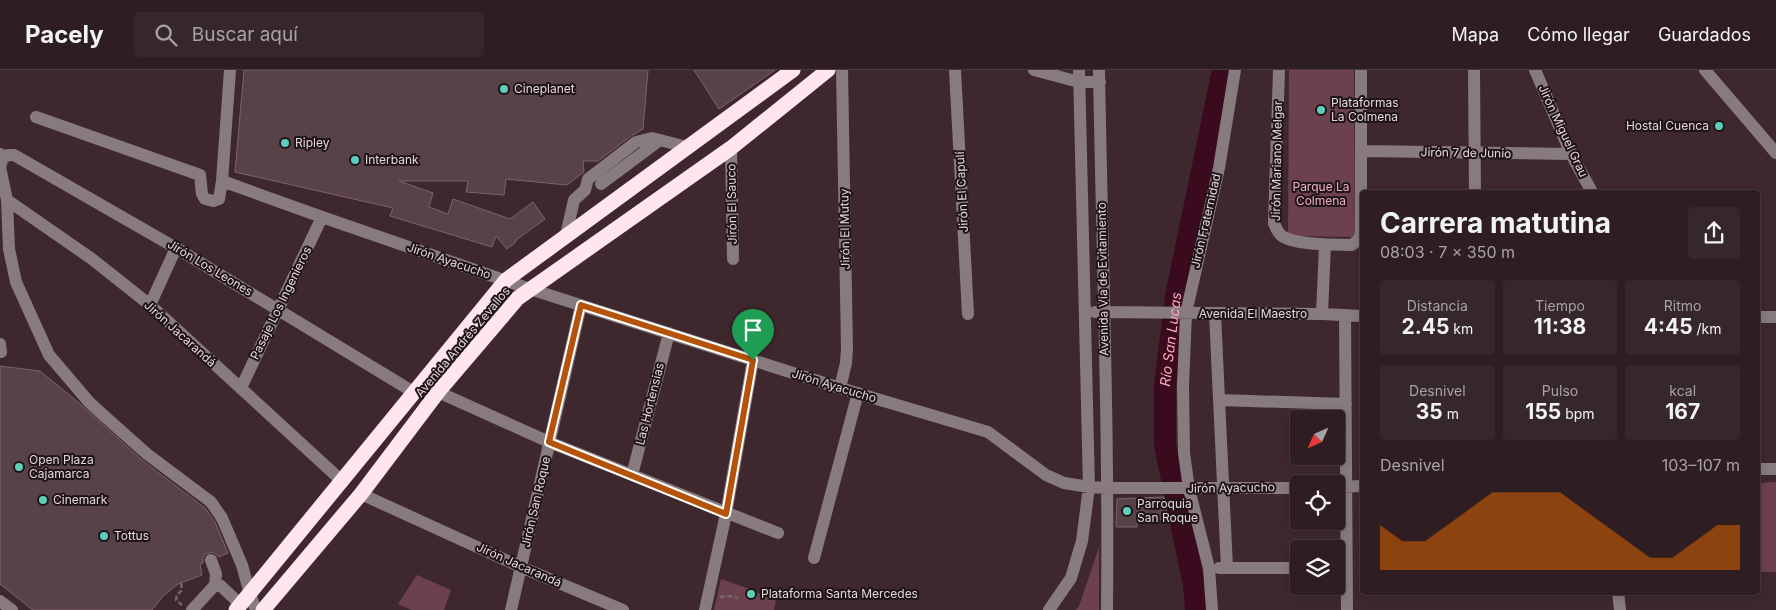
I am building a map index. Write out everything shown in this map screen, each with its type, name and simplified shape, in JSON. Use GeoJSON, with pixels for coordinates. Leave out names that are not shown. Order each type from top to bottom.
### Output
{"type":"FeatureCollection","features":[{"type":"Feature","properties":{"kind":"highway","name":"Avenida Andrés Zevallos"},"geometry":{"type":"LineString","coordinates":[[242,603],[343,482],[506,280],[793,70]]}},
{"type":"Feature","properties":{"kind":"highway","name":"Avenida Andrés Zevallos"},"geometry":{"type":"LineString","coordinates":[[263,610],[361,494],[438,392],[518,298],[731,148],[828,70]]}},
{"type":"Feature","properties":{"kind":"street"},"geometry":{"type":"LineString","coordinates":[[36,117],[200,175],[202,194],[206,199],[213,201],[219,198],[222,181],[230,70]]}},
{"type":"Feature","properties":{"kind":"street","name":"Jirón El Mutuy"},"geometry":{"type":"LineString","coordinates":[[840,388],[846,363],[842,70]]}},
{"type":"Feature","properties":{"kind":"street","name":"Jirón El Capulí"},"geometry":{"type":"LineString","coordinates":[[955,70],[968,314]]}},
{"type":"Feature","properties":{"kind":"street"},"geometry":{"type":"LineString","coordinates":[[1034,70],[1079,76],[1100,76]]}},
{"type":"Feature","properties":{"kind":"street","name":"Jirón Fraternidad"},"geometry":{"type":"LineString","coordinates":[[1212,610],[1209,568],[1184,489],[1182,313],[1219,168],[1235,70]]}},
{"type":"Feature","properties":{"kind":"street","name":"Jirón Mariano Melgar"},"geometry":{"type":"LineString","coordinates":[[1279,70],[1274,223],[1276,230],[1289,240],[1325,245],[1352,245],[1359,239],[1360,195]]}},
{"type":"Feature","properties":{"kind":"street","name":"Jirón Mariano Melgar"},"geometry":{"type":"LineString","coordinates":[[1360,190],[1361,70]]}},
{"type":"Feature","properties":{"kind":"street"},"geometry":{"type":"LineString","coordinates":[[1474,70],[1475,190]]}},
{"type":"Feature","properties":{"kind":"street","name":"Jirón Miguel Grau"},"geometry":{"type":"LineString","coordinates":[[1535,70],[1571,154],[1591,190]]}},
{"type":"Feature","properties":{"kind":"street"},"geometry":{"type":"LineString","coordinates":[[1706,70],[1776,153]]}},
{"type":"Feature","properties":{"kind":"street","name":"Avenida Vía de Evitamiento"},"geometry":{"type":"LineString","coordinates":[[1049,610],[1071,578],[1082,541],[1089,487],[1079,76]]}},
{"type":"Feature","properties":{"kind":"street","name":"Avenida Vía de Evitamiento"},"geometry":{"type":"LineString","coordinates":[[1100,76],[1103,312],[1108,488],[1107,610]]}},
{"type":"Feature","properties":{"kind":"street"},"geometry":{"type":"LineString","coordinates":[[566,235],[574,200],[585,190],[588,179],[636,142],[652,138],[687,147]]}},
{"type":"Feature","properties":{"kind":"street"},"geometry":{"type":"LineString","coordinates":[[601,184],[660,140]]}},
{"type":"Feature","properties":{"kind":"street","name":"Jirón El Sauco"},"geometry":{"type":"LineString","coordinates":[[731,148],[733,259]]}},
{"type":"Feature","properties":{"kind":"street","name":"Jirón 7 de Junio"},"geometry":{"type":"LineString","coordinates":[[1361,151],[1571,154]]}},
{"type":"Feature","properties":{"kind":"street","name":"Jirón Los Leones"},"geometry":{"type":"LineString","coordinates":[[1,156],[14,155],[176,248],[414,392]]}},
{"type":"Feature","properties":{"kind":"street"},"geometry":{"type":"LineString","coordinates":[[1,156],[0,167],[7,200],[9,249],[16,282],[49,355],[89,402],[147,454],[211,502],[222,518],[242,565],[242,603]]}},
{"type":"Feature","properties":{"kind":"street","name":"Jirón Ayacucho"},"geometry":{"type":"LineString","coordinates":[[222,181],[530,289],[840,388],[988,432],[1046,475],[1064,483],[1108,488],[1290,488]]}},
{"type":"Feature","properties":{"kind":"street","name":"Jirón Jacarandá"},"geometry":{"type":"LineString","coordinates":[[7,200],[92,259],[150,305],[343,482]]}},
{"type":"Feature","properties":{"kind":"street","name":"Pasaje Los Ingenieros"},"geometry":{"type":"LineString","coordinates":[[241,388],[322,217]]}},
{"type":"Feature","properties":{"kind":"street"},"geometry":{"type":"LineString","coordinates":[[1322,314],[1325,245]]}},
{"type":"Feature","properties":{"kind":"street"},"geometry":{"type":"LineString","coordinates":[[150,305],[176,248]]}},
{"type":"Feature","properties":{"kind":"street","name":"Jirón San Roque"},"geometry":{"type":"LineString","coordinates":[[511,610],[581,305]]}},
{"type":"Feature","properties":{"kind":"street","name":"Avenida El Maestro"},"geometry":{"type":"LineString","coordinates":[[1084,312],[1360,316]]}},
{"type":"Feature","properties":{"kind":"street"},"geometry":{"type":"LineString","coordinates":[[1215,314],[1227,568]]}},
{"type":"Feature","properties":{"kind":"street"},"geometry":{"type":"LineString","coordinates":[[1342,475],[1346,404],[1345,315]]}},
{"type":"Feature","properties":{"kind":"street"},"geometry":{"type":"LineString","coordinates":[[1760,317],[1776,317]]}},
{"type":"Feature","properties":{"kind":"street","name":"Las Hortensias"},"geometry":{"type":"LineString","coordinates":[[632,475],[669,332]]}},
{"type":"Feature","properties":{"kind":"street"},"geometry":{"type":"LineString","coordinates":[[705,610],[726,514],[753,360]]}},
{"type":"Feature","properties":{"kind":"street"},"geometry":{"type":"LineString","coordinates":[[438,392],[549,442],[726,514],[778,533]]}},
{"type":"Feature","properties":{"kind":"street"},"geometry":{"type":"LineString","coordinates":[[814,558],[858,393]]}},
{"type":"Feature","properties":{"kind":"street"},"geometry":{"type":"LineString","coordinates":[[1219,400],[1346,404]]}},
{"type":"Feature","properties":{"kind":"street"},"geometry":{"type":"LineString","coordinates":[[1760,470],[1776,469]]}},
{"type":"Feature","properties":{"kind":"street"},"geometry":{"type":"LineString","coordinates":[[1345,487],[1360,486]]}},
{"type":"Feature","properties":{"kind":"street","name":"Jirón Jacarandá"},"geometry":{"type":"LineString","coordinates":[[361,494],[521,567],[622,610]]}},
{"type":"Feature","properties":{"kind":"street"},"geometry":{"type":"LineString","coordinates":[[192,610],[214,585],[216,574],[211,560]]}},
{"type":"Feature","properties":{"kind":"street"},"geometry":{"type":"LineString","coordinates":[[1209,568],[1290,568]]}},
{"type":"Feature","properties":{"kind":"street"},"geometry":{"type":"LineString","coordinates":[[214,585],[221,586],[242,603],[256,610]]}},
{"type":"Feature","properties":{"kind":"street"},"geometry":{"type":"LineString","coordinates":[[1345,595],[1347,610]]}},
{"type":"Feature","properties":{"kind":"street"},"geometry":{"type":"LineString","coordinates":[[1618,595],[1620,610]]}},
{"type":"Feature","properties":{"kind":"street"},"geometry":{"type":"LineString","coordinates":[[0,601],[12,610]]}},
{"type":"Feature","properties":{"kind":"path"},"geometry":{"type":"LineString","coordinates":[[176,600],[177,595],[182,590],[181,584]]}},
{"type":"Feature","properties":{"kind":"path"},"geometry":{"type":"LineString","coordinates":[[718,597],[738,598]]}},
{"type":"Feature","properties":{"kind":"green space","name":"Parque La Colmena"},"geometry":{"type":"Polygon","coordinates":[[[1289,70],[1354,70],[1355,237],[1288,236],[1289,70]]]}},
{"type":"Feature","properties":{"kind":"green space"},"geometry":{"type":"Polygon","coordinates":[[[1776,482],[1776,572],[1760,572],[1760,483],[1776,482]]]}},
{"type":"Feature","properties":{"kind":"green space"},"geometry":{"type":"Polygon","coordinates":[[[1099,547],[1099,610],[1076,610],[1079,606],[1099,547]]]}},
{"type":"Feature","properties":{"kind":"green space"},"geometry":{"type":"Polygon","coordinates":[[[417,575],[451,590],[444,610],[412,610],[398,604],[417,575]]]}},
{"type":"Feature","properties":{"kind":"green space"},"geometry":{"type":"Polygon","coordinates":[[[721,579],[776,601],[774,610],[714,610],[721,579]]]}},
{"type":"Feature","properties":{"kind":"building"},"geometry":{"type":"Polygon","coordinates":[[[244,70],[648,70],[643,129],[598,161],[583,161],[584,172],[567,185],[506,179],[504,195],[466,192],[468,181],[399,181],[433,193],[429,207],[448,214],[453,199],[510,219],[533,202],[545,219],[507,249],[496,236],[492,247],[390,216],[393,208],[235,172],[244,70]]]}},
{"type":"Feature","properties":{"kind":"building"},"geometry":{"type":"Polygon","coordinates":[[[694,70],[775,70],[719,109],[694,70]]]}},
{"type":"Feature","properties":{"kind":"building"},"geometry":{"type":"Polygon","coordinates":[[[0,366],[40,371],[79,403],[142,460],[205,508],[215,522],[228,553],[219,557],[213,552],[205,554],[203,563],[200,564],[202,575],[178,584],[163,596],[152,610],[33,610],[0,584],[0,366]]]}},
{"type":"Feature","properties":{"kind":"building"},"geometry":{"type":"Polygon","coordinates":[[[1164,497],[1168,519],[1137,521],[1137,527],[1116,527],[1117,499],[1164,497]]]}},
{"type":"Feature","properties":{"kind":"waterway","name":"Río San Lucas"},"geometry":{"type":"LineString","coordinates":[[1196,610],[1194,585],[1165,445],[1165,385],[1176,296],[1223,70]]}},
{"type":"Feature","properties":{"kind":"place","name":"Cineplanet"},"geometry":{"type":"Point","coordinates":[504,89]}},
{"type":"Feature","properties":{"kind":"place","name":"Plataformas La Colmena"},"geometry":{"type":"Point","coordinates":[1321,110]}},
{"type":"Feature","properties":{"kind":"place","name":"Hostal Cuenca"},"geometry":{"type":"Point","coordinates":[1719,126]}},
{"type":"Feature","properties":{"kind":"place","name":"Ripley"},"geometry":{"type":"Point","coordinates":[285,143]}},
{"type":"Feature","properties":{"kind":"place","name":"Interbank"},"geometry":{"type":"Point","coordinates":[355,160]}},
{"type":"Feature","properties":{"kind":"place","name":"Open Plaza Cajamarca"},"geometry":{"type":"Point","coordinates":[19,467]}},
{"type":"Feature","properties":{"kind":"place","name":"Cinemark"},"geometry":{"type":"Point","coordinates":[43,500]}},
{"type":"Feature","properties":{"kind":"place","name":"Parroquia San Roque"},"geometry":{"type":"Point","coordinates":[1127,511]}},
{"type":"Feature","properties":{"kind":"place","name":"Tottus"},"geometry":{"type":"Point","coordinates":[104,536]}},
{"type":"Feature","properties":{"kind":"place","name":"Plataforma Santa Mercedes"},"geometry":{"type":"Point","coordinates":[751,594]}},
{"type":"Feature","properties":{"kind":"route"},"geometry":{"type":"LineString","coordinates":[[581,305],[753,360],[726,514],[549,442],[581,305]]}}]}
